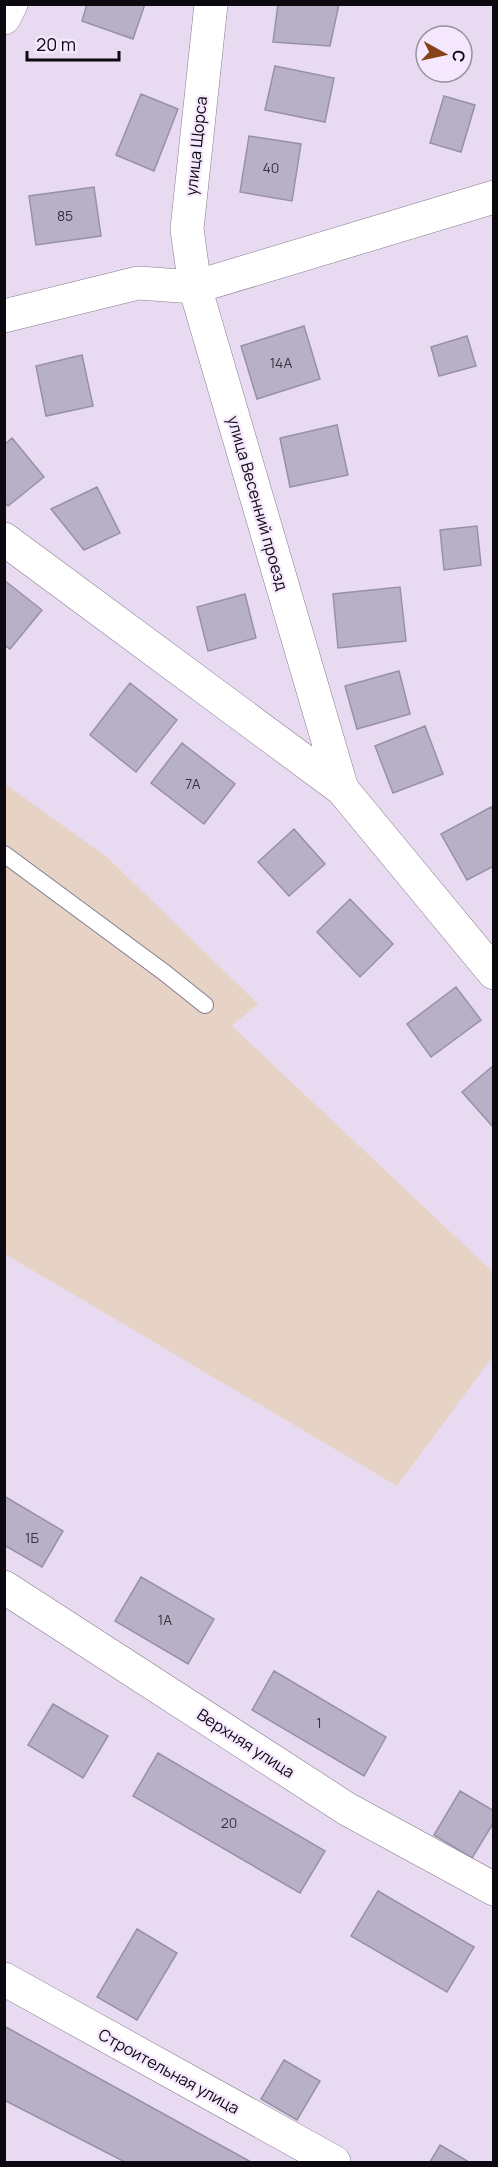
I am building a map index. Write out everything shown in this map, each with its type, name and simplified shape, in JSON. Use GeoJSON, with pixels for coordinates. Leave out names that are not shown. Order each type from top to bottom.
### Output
{"type":"FeatureCollection","features":[{"type":"Feature","properties":{"kind":"street"},"geometry":{"type":"LineString","coordinates":[[4,18],[11,4]]}},
{"type":"Feature","properties":{"kind":"street","name":"улица Щорса"},"geometry":{"type":"LineString","coordinates":[[195,287],[187,229],[211,4]]}},
{"type":"Feature","properties":{"kind":"street"},"geometry":{"type":"LineString","coordinates":[[4,316],[138,283],[195,287],[494,197]]}},
{"type":"Feature","properties":{"kind":"street","name":"улица Весенний проезд"},"geometry":{"type":"LineString","coordinates":[[195,287],[342,789],[494,973]]}},
{"type":"Feature","properties":{"kind":"street"},"geometry":{"type":"LineString","coordinates":[[4,539],[342,789]]}},
{"type":"Feature","properties":{"kind":"street","name":"Верхняя улица"},"geometry":{"type":"LineString","coordinates":[[4,1587],[347,1809],[494,1889]]}},
{"type":"Feature","properties":{"kind":"street","name":"Строительная улица"},"geometry":{"type":"LineString","coordinates":[[4,1979],[334,2163]]}},
{"type":"Feature","properties":{"kind":"lane"},"geometry":{"type":"LineString","coordinates":[[4,854],[205,1005]]}},
{"type":"Feature","properties":{"kind":"shaded area"},"geometry":{"type":"Polygon","coordinates":[[[5,784],[107,857],[258,1004],[232,1026],[493,1272],[493,1356],[397,1486],[5,1254],[5,784]]]}},
{"type":"Feature","properties":{"kind":"building"},"geometry":{"type":"Polygon","coordinates":[[[87,4],[145,4],[133,39],[82,21],[87,4]]]}},
{"type":"Feature","properties":{"kind":"building"},"geometry":{"type":"Polygon","coordinates":[[[278,4],[339,4],[330,46],[273,42],[278,4]]]}},
{"type":"Feature","properties":{"kind":"building"},"geometry":{"type":"Polygon","coordinates":[[[275,66],[334,78],[325,122],[265,110],[275,66]]]}},
{"type":"Feature","properties":{"kind":"building"},"geometry":{"type":"Polygon","coordinates":[[[141,94],[178,109],[154,171],[116,155],[141,94]]]}},
{"type":"Feature","properties":{"kind":"building"},"geometry":{"type":"Polygon","coordinates":[[[444,96],[475,105],[461,152],[430,143],[444,96]]]}},
{"type":"Feature","properties":{"kind":"building"},"geometry":{"type":"Polygon","coordinates":[[[249,136],[301,144],[292,201],[240,192],[249,136]]]}},
{"type":"Feature","properties":{"kind":"building"},"geometry":{"type":"Polygon","coordinates":[[[94,187],[101,236],[36,245],[29,196],[94,187]]]}},
{"type":"Feature","properties":{"kind":"building"},"geometry":{"type":"Polygon","coordinates":[[[304,326],[320,379],[257,399],[241,346],[304,326]]]}},
{"type":"Feature","properties":{"kind":"building"},"geometry":{"type":"Polygon","coordinates":[[[467,336],[476,366],[439,376],[431,347],[467,336]]]}},
{"type":"Feature","properties":{"kind":"building"},"geometry":{"type":"Polygon","coordinates":[[[82,355],[93,406],[46,416],[36,366],[82,355]]]}},
{"type":"Feature","properties":{"kind":"building"},"geometry":{"type":"Polygon","coordinates":[[[337,425],[348,475],[290,487],[280,438],[337,425]]]}},
{"type":"Feature","properties":{"kind":"building"},"geometry":{"type":"Polygon","coordinates":[[[12,438],[44,477],[8,506],[4,502],[4,445],[12,438]]]}},
{"type":"Feature","properties":{"kind":"building"},"geometry":{"type":"Polygon","coordinates":[[[97,487],[120,533],[84,550],[51,509],[97,487]]]}},
{"type":"Feature","properties":{"kind":"building"},"geometry":{"type":"Polygon","coordinates":[[[477,526],[481,565],[444,570],[440,530],[477,526]]]}},
{"type":"Feature","properties":{"kind":"building"},"geometry":{"type":"Polygon","coordinates":[[[4,580],[42,610],[10,649],[4,645],[4,580]]]}},
{"type":"Feature","properties":{"kind":"building"},"geometry":{"type":"Polygon","coordinates":[[[400,587],[406,641],[338,648],[333,594],[400,587]]]}},
{"type":"Feature","properties":{"kind":"building"},"geometry":{"type":"Polygon","coordinates":[[[245,594],[256,638],[208,651],[197,607],[245,594]]]}},
{"type":"Feature","properties":{"kind":"building"},"geometry":{"type":"Polygon","coordinates":[[[399,671],[410,714],[357,729],[345,686],[399,671]]]}},
{"type":"Feature","properties":{"kind":"building"},"geometry":{"type":"Polygon","coordinates":[[[130,683],[177,720],[136,772],[90,735],[130,683]]]}},
{"type":"Feature","properties":{"kind":"building"},"geometry":{"type":"Polygon","coordinates":[[[425,726],[443,774],[393,793],[375,746],[425,726]]]}},
{"type":"Feature","properties":{"kind":"building"},"geometry":{"type":"Polygon","coordinates":[[[182,743],[235,784],[204,824],[151,783],[182,743]]]}},
{"type":"Feature","properties":{"kind":"building"},"geometry":{"type":"Polygon","coordinates":[[[491,807],[494,811],[494,866],[467,880],[441,834],[491,807]]]}},
{"type":"Feature","properties":{"kind":"building"},"geometry":{"type":"Polygon","coordinates":[[[294,829],[325,864],[289,896],[258,862],[294,829]]]}},
{"type":"Feature","properties":{"kind":"building"},"geometry":{"type":"Polygon","coordinates":[[[350,899],[393,944],[360,977],[317,932],[350,899]]]}},
{"type":"Feature","properties":{"kind":"building"},"geometry":{"type":"Polygon","coordinates":[[[456,987],[481,1020],[431,1057],[407,1024],[456,987]]]}},
{"type":"Feature","properties":{"kind":"building"},"geometry":{"type":"Polygon","coordinates":[[[494,1065],[494,1128],[462,1092],[494,1065]]]}},
{"type":"Feature","properties":{"kind":"building"},"geometry":{"type":"Polygon","coordinates":[[[4,1496],[63,1531],[42,1567],[4,1545],[4,1496]]]}},
{"type":"Feature","properties":{"kind":"building"},"geometry":{"type":"Polygon","coordinates":[[[141,1577],[214,1619],[188,1664],[115,1621],[141,1577]]]}},
{"type":"Feature","properties":{"kind":"building"},"geometry":{"type":"Polygon","coordinates":[[[274,1671],[386,1737],[364,1776],[252,1710],[274,1671]]]}},
{"type":"Feature","properties":{"kind":"building"},"geometry":{"type":"Polygon","coordinates":[[[53,1704],[108,1736],[83,1778],[28,1745],[53,1704]]]}},
{"type":"Feature","properties":{"kind":"building"},"geometry":{"type":"Polygon","coordinates":[[[158,1753],[325,1851],[300,1893],[133,1796],[158,1753]]]}},
{"type":"Feature","properties":{"kind":"building"},"geometry":{"type":"Polygon","coordinates":[[[460,1791],[494,1811],[494,1822],[472,1858],[434,1835],[460,1791]]]}},
{"type":"Feature","properties":{"kind":"building"},"geometry":{"type":"Polygon","coordinates":[[[378,1891],[474,1947],[447,1992],[351,1936],[378,1891]]]}},
{"type":"Feature","properties":{"kind":"building"},"geometry":{"type":"Polygon","coordinates":[[[137,1929],[177,1953],[137,2020],[97,1997],[137,1929]]]}},
{"type":"Feature","properties":{"kind":"building"},"geometry":{"type":"Polygon","coordinates":[[[4,2026],[251,2162],[125,2162],[4,2100],[4,2026]]]}},
{"type":"Feature","properties":{"kind":"building"},"geometry":{"type":"Polygon","coordinates":[[[284,2060],[320,2081],[297,2120],[261,2099],[284,2060]]]}},
{"type":"Feature","properties":{"kind":"building"},"geometry":{"type":"Polygon","coordinates":[[[440,2145],[469,2162],[430,2162],[440,2145]]]}}]}
